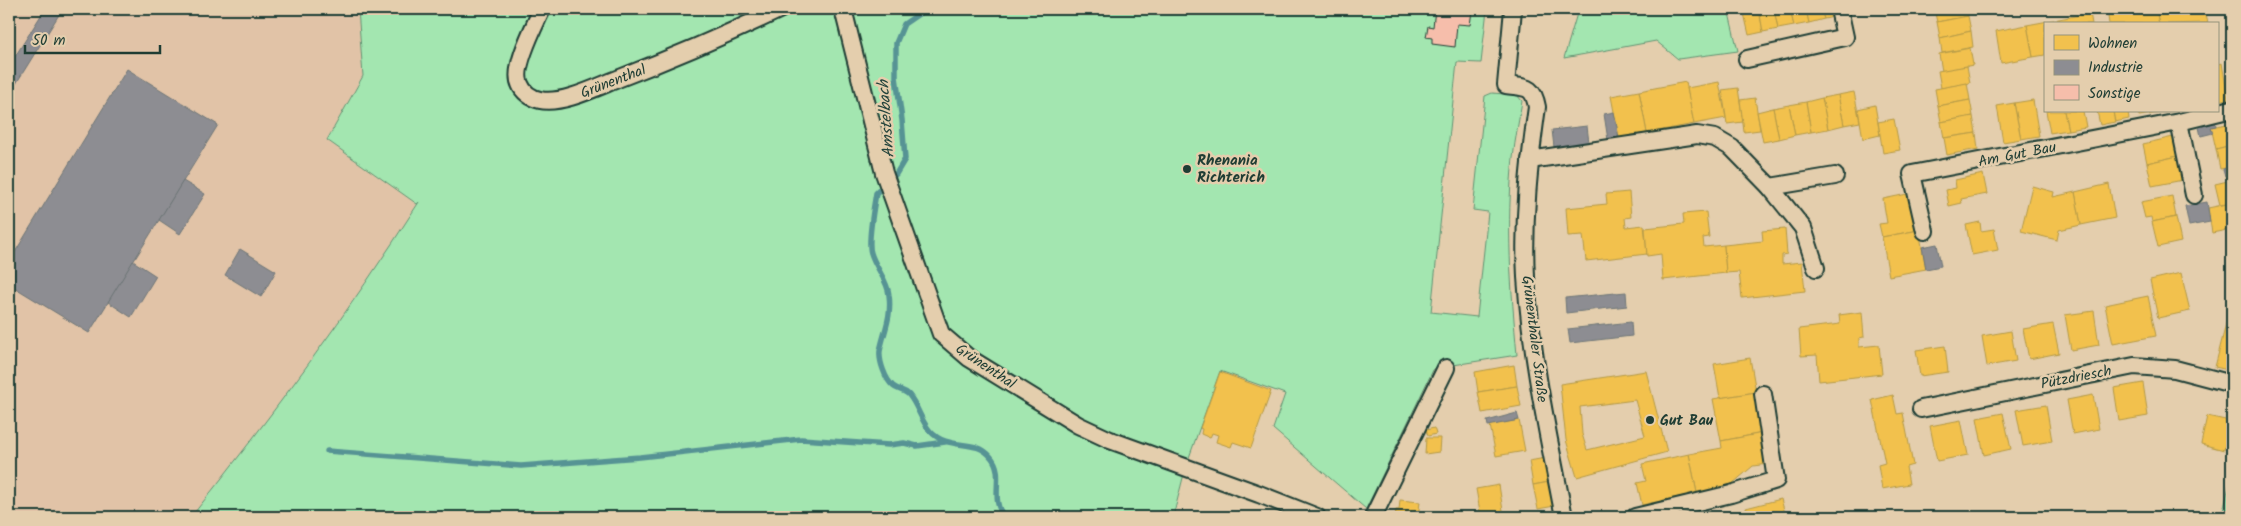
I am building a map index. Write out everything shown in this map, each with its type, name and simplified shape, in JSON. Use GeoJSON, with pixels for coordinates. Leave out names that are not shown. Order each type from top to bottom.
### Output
{"type":"FeatureCollection","features":[{"type":"Feature","properties":{"kind":"street","name":"Grünenthal"},"geometry":{"type":"LineString","coordinates":[[542,9],[519,64],[518,83],[528,95],[541,100],[564,99],[605,84],[696,49],[781,9]]}},
{"type":"Feature","properties":{"kind":"street","name":"Grünenthal"},"geometry":{"type":"LineString","coordinates":[[843,9],[884,173],[941,334],[969,358],[1078,424],[1110,440],[1259,494],[1316,517]]}},
{"type":"Feature","properties":{"kind":"street","name":"Grünenthaler Straße"},"geometry":{"type":"LineString","coordinates":[[1513,9],[1506,85],[1526,88],[1534,94],[1537,107],[1525,216],[1526,278],[1545,414],[1564,517]]}},
{"type":"Feature","properties":{"kind":"street"},"geometry":{"type":"LineString","coordinates":[[1747,59],[1845,37],[1839,9]]}},
{"type":"Feature","properties":{"kind":"street","name":"Am Gut Bau"},"geometry":{"type":"LineString","coordinates":[[1925,231],[1912,174],[2179,122],[2232,109]]}},
{"type":"Feature","properties":{"kind":"street"},"geometry":{"type":"LineString","coordinates":[[2179,122],[2194,194]]}},
{"type":"Feature","properties":{"kind":"street"},"geometry":{"type":"LineString","coordinates":[[1530,160],[1696,135],[1715,138],[1732,148],[1770,187],[1804,228],[1816,268]]}},
{"type":"Feature","properties":{"kind":"street"},"geometry":{"type":"LineString","coordinates":[[1770,187],[1835,176]]}},
{"type":"Feature","properties":{"kind":"street","name":"Pützdriesch"},"geometry":{"type":"LineString","coordinates":[[1921,410],[2134,366],[2175,369],[2232,384]]}},
{"type":"Feature","properties":{"kind":"street"},"geometry":{"type":"LineString","coordinates":[[1373,517],[1446,368]]}},
{"type":"Feature","properties":{"kind":"street"},"geometry":{"type":"LineString","coordinates":[[1635,517],[1731,494],[1776,480],[1763,394]]}},
{"type":"Feature","properties":{"kind":"shaded area"},"geometry":{"type":"Polygon","coordinates":[[[9,9],[358,9],[363,76],[327,140],[417,204],[378,267],[263,427],[191,517],[9,517],[9,9]]]}},
{"type":"Feature","properties":{"kind":"green space"},"geometry":{"type":"Polygon","coordinates":[[[358,9],[1487,9],[1481,63],[1457,62],[1431,312],[1477,317],[1488,212],[1473,210],[1485,96],[1492,93],[1517,95],[1522,101],[1513,158],[1510,232],[1511,281],[1517,355],[1434,368],[1366,509],[1273,429],[1285,394],[1220,371],[1186,466],[1173,517],[191,517],[309,363],[419,202],[417,204],[327,140],[363,76],[358,9]]]}},
{"type":"Feature","properties":{"kind":"green space"},"geometry":{"type":"Polygon","coordinates":[[[1728,9],[1738,51],[1678,59],[1656,41],[1564,58],[1578,10],[1728,9]]]}},
{"type":"Feature","properties":{"kind":"green space"},"geometry":{"type":"Polygon","coordinates":[[[2232,474],[2232,517],[2221,517],[2222,515],[2232,474]]]}},
{"type":"Feature","properties":{"kind":"building: Wohnen"},"geometry":{"type":"Polygon","coordinates":[[[1743,9],[1759,9],[1763,32],[1749,35],[1743,9]]]}},
{"type":"Feature","properties":{"kind":"building: Wohnen"},"geometry":{"type":"Polygon","coordinates":[[[1759,9],[1774,9],[1778,29],[1763,32],[1759,9]]]}},
{"type":"Feature","properties":{"kind":"building: Wohnen"},"geometry":{"type":"Polygon","coordinates":[[[1774,9],[1790,9],[1794,26],[1778,29],[1774,9]]]}},
{"type":"Feature","properties":{"kind":"building: Wohnen"},"geometry":{"type":"Polygon","coordinates":[[[1790,9],[1806,9],[1809,23],[1794,26],[1790,9]]]}},
{"type":"Feature","properties":{"kind":"building: Wohnen"},"geometry":{"type":"Polygon","coordinates":[[[1806,9],[1821,9],[1824,19],[1809,23],[1806,9]]]}},
{"type":"Feature","properties":{"kind":"building: Wohnen"},"geometry":{"type":"Polygon","coordinates":[[[1821,9],[1837,9],[1838,16],[1824,19],[1821,9]]]}},
{"type":"Feature","properties":{"kind":"building: Wohnen"},"geometry":{"type":"Polygon","coordinates":[[[1934,9],[1966,9],[1968,16],[1937,22],[1934,9]]]}},
{"type":"Feature","properties":{"kind":"building: Wohnen"},"geometry":{"type":"Polygon","coordinates":[[[2107,9],[2156,9],[2159,22],[2109,22],[2107,9]]]}},
{"type":"Feature","properties":{"kind":"building: Wohnen"},"geometry":{"type":"Polygon","coordinates":[[[2156,9],[2205,9],[2208,22],[2159,22],[2156,9]]]}},
{"type":"Feature","properties":{"kind":"building: Wohnen"},"geometry":{"type":"Polygon","coordinates":[[[2090,13],[2092,22],[2060,22],[2059,19],[2090,13]]]}},
{"type":"Feature","properties":{"kind":"building: Wohnen"},"geometry":{"type":"Polygon","coordinates":[[[1968,16],[1971,31],[1940,38],[1937,22],[1968,16]]]}},
{"type":"Feature","properties":{"kind":"building: Wohnen"},"geometry":{"type":"Polygon","coordinates":[[[2059,19],[2060,22],[2044,22],[2044,55],[2033,57],[2027,25],[2059,19]]]}},
{"type":"Feature","properties":{"kind":"building: Wohnen"},"geometry":{"type":"Polygon","coordinates":[[[2027,25],[2033,57],[2001,63],[1996,31],[2027,25]]]}},
{"type":"Feature","properties":{"kind":"building: Wohnen"},"geometry":{"type":"Polygon","coordinates":[[[1971,31],[1973,47],[1942,53],[1940,38],[1971,31]]]}},
{"type":"Feature","properties":{"kind":"building: Wohnen"},"geometry":{"type":"Polygon","coordinates":[[[1970,48],[1973,65],[1942,71],[1939,54],[1970,48]]]}},
{"type":"Feature","properties":{"kind":"building: Wohnen"},"geometry":{"type":"Polygon","coordinates":[[[2222,63],[2228,99],[2218,101],[2218,64],[2222,63]]]}},
{"type":"Feature","properties":{"kind":"building: Wohnen"},"geometry":{"type":"Polygon","coordinates":[[[1967,66],[1970,83],[1941,88],[1938,71],[1967,66]]]}},
{"type":"Feature","properties":{"kind":"building: Wohnen"},"geometry":{"type":"Polygon","coordinates":[[[1686,82],[1694,124],[1647,133],[1639,91],[1686,82]]]}},
{"type":"Feature","properties":{"kind":"building: Wohnen"},"geometry":{"type":"Polygon","coordinates":[[[1719,82],[1726,118],[1694,124],[1687,88],[1719,82]]]}},
{"type":"Feature","properties":{"kind":"building: Wohnen"},"geometry":{"type":"Polygon","coordinates":[[[1967,83],[1970,100],[1938,106],[1935,89],[1967,83]]]}},
{"type":"Feature","properties":{"kind":"building: Wohnen"},"geometry":{"type":"Polygon","coordinates":[[[1738,88],[1743,122],[1727,124],[1722,90],[1738,88]]]}},
{"type":"Feature","properties":{"kind":"building: Wohnen"},"geometry":{"type":"Polygon","coordinates":[[[1639,91],[1647,133],[1619,138],[1611,96],[1639,91]]]}},
{"type":"Feature","properties":{"kind":"building: Wohnen"},"geometry":{"type":"Polygon","coordinates":[[[1854,92],[1860,122],[1844,125],[1838,95],[1854,92]]]}},
{"type":"Feature","properties":{"kind":"building: Wohnen"},"geometry":{"type":"Polygon","coordinates":[[[1838,95],[1844,125],[1828,129],[1822,98],[1838,95]]]}},
{"type":"Feature","properties":{"kind":"building: Wohnen"},"geometry":{"type":"Polygon","coordinates":[[[1755,98],[1760,130],[1744,132],[1740,100],[1755,98]]]}},
{"type":"Feature","properties":{"kind":"building: Wohnen"},"geometry":{"type":"Polygon","coordinates":[[[1822,98],[1828,129],[1811,132],[1806,102],[1822,98]]]}},
{"type":"Feature","properties":{"kind":"building: Wohnen"},"geometry":{"type":"Polygon","coordinates":[[[1970,100],[1973,116],[1941,122],[1938,106],[1970,100]]]}},
{"type":"Feature","properties":{"kind":"building: Wohnen"},"geometry":{"type":"Polygon","coordinates":[[[2033,100],[2039,136],[2021,139],[2014,103],[2033,100]]]}},
{"type":"Feature","properties":{"kind":"building: Wohnen"},"geometry":{"type":"Polygon","coordinates":[[[1806,102],[1811,132],[1795,135],[1789,105],[1806,102]]]}},
{"type":"Feature","properties":{"kind":"building: Wohnen"},"geometry":{"type":"Polygon","coordinates":[[[2014,103],[2021,139],[2003,142],[1997,106],[2014,103]]]}},
{"type":"Feature","properties":{"kind":"building: Wohnen"},"geometry":{"type":"Polygon","coordinates":[[[1789,105],[1795,135],[1779,139],[1773,108],[1789,105]]]}},
{"type":"Feature","properties":{"kind":"building: Wohnen"},"geometry":{"type":"Polygon","coordinates":[[[1875,105],[1880,135],[1863,139],[1858,109],[1875,105]]]}},
{"type":"Feature","properties":{"kind":"building: Wohnen"},"geometry":{"type":"Polygon","coordinates":[[[1773,108],[1779,139],[1763,142],[1757,112],[1773,108]]]}},
{"type":"Feature","properties":{"kind":"building: Wohnen"},"geometry":{"type":"Polygon","coordinates":[[[2046,112],[2064,112],[2068,130],[2050,133],[2046,112]]]}},
{"type":"Feature","properties":{"kind":"building: Wohnen"},"geometry":{"type":"Polygon","coordinates":[[[2064,112],[2083,112],[2086,127],[2068,130],[2064,112]]]}},
{"type":"Feature","properties":{"kind":"building: Wohnen"},"geometry":{"type":"Polygon","coordinates":[[[2097,112],[2113,112],[2115,122],[2100,125],[2097,112]]]}},
{"type":"Feature","properties":{"kind":"building: Wohnen"},"geometry":{"type":"Polygon","coordinates":[[[2113,112],[2128,112],[2129,119],[2115,122],[2113,112]]]}},
{"type":"Feature","properties":{"kind":"building: Wohnen"},"geometry":{"type":"Polygon","coordinates":[[[2138,112],[2157,112],[2157,113],[2139,116],[2138,112]]]}},
{"type":"Feature","properties":{"kind":"building: Wohnen"},"geometry":{"type":"Polygon","coordinates":[[[1973,116],[1976,133],[1944,138],[1941,122],[1973,116]]]}},
{"type":"Feature","properties":{"kind":"building: Wohnen"},"geometry":{"type":"Polygon","coordinates":[[[1894,119],[1900,150],[1883,153],[1878,122],[1894,119]]]}},
{"type":"Feature","properties":{"kind":"building: Wohnen"},"geometry":{"type":"Polygon","coordinates":[[[2232,123],[2232,145],[2216,149],[2211,127],[2232,123]]]}},
{"type":"Feature","properties":{"kind":"building: Wohnen"},"geometry":{"type":"Polygon","coordinates":[[[1976,133],[1978,149],[1947,155],[1944,138],[1976,133]]]}},
{"type":"Feature","properties":{"kind":"building: Wohnen"},"geometry":{"type":"Polygon","coordinates":[[[2173,137],[2178,156],[2147,163],[2143,144],[2173,137]]]}},
{"type":"Feature","properties":{"kind":"building: Wohnen"},"geometry":{"type":"Polygon","coordinates":[[[2232,145],[2232,167],[2220,169],[2216,149],[2232,145]]]}},
{"type":"Feature","properties":{"kind":"building: Wohnen"},"geometry":{"type":"Polygon","coordinates":[[[2178,156],[2183,180],[2152,186],[2147,163],[2178,156]]]}},
{"type":"Feature","properties":{"kind":"building: Wohnen"},"geometry":{"type":"Polygon","coordinates":[[[1983,174],[1987,194],[1961,199],[1962,203],[1949,206],[1946,190],[1956,188],[1955,180],[1983,174]]]}},
{"type":"Feature","properties":{"kind":"building: Wohnen"},"geometry":{"type":"Polygon","coordinates":[[[2232,180],[2232,203],[2220,205],[2215,184],[2232,180]]]}},
{"type":"Feature","properties":{"kind":"building: Wohnen"},"geometry":{"type":"Polygon","coordinates":[[[2109,184],[2115,218],[2081,225],[2075,192],[2109,184]]]}},
{"type":"Feature","properties":{"kind":"building: Wohnen"},"geometry":{"type":"Polygon","coordinates":[[[2032,186],[2054,192],[2053,197],[2075,192],[2081,225],[2059,230],[2057,240],[2021,231],[2032,186]]]}},
{"type":"Feature","properties":{"kind":"building: Wohnen"},"geometry":{"type":"Polygon","coordinates":[[[1629,192],[1631,217],[1625,218],[1626,227],[1644,225],[1647,254],[1586,261],[1583,235],[1568,236],[1566,208],[1607,204],[1606,194],[1629,192]]]}},
{"type":"Feature","properties":{"kind":"building: Wohnen"},"geometry":{"type":"Polygon","coordinates":[[[1912,193],[1919,230],[1882,237],[1879,224],[1887,223],[1883,199],[1912,193]]]}},
{"type":"Feature","properties":{"kind":"building: Wohnen"},"geometry":{"type":"Polygon","coordinates":[[[2172,196],[2176,217],[2152,222],[2151,217],[2145,218],[2141,202],[2172,196]]]}},
{"type":"Feature","properties":{"kind":"building: Wohnen"},"geometry":{"type":"Polygon","coordinates":[[[2232,203],[2232,229],[2212,233],[2208,208],[2232,203]]]}},
{"type":"Feature","properties":{"kind":"building: Wohnen"},"geometry":{"type":"Polygon","coordinates":[[[1706,212],[1709,237],[1703,238],[1704,247],[1724,245],[1726,273],[1663,280],[1661,254],[1647,256],[1645,228],[1684,224],[1683,214],[1706,212]]]}},
{"type":"Feature","properties":{"kind":"building: Wohnen"},"geometry":{"type":"Polygon","coordinates":[[[2176,217],[2181,242],[2158,247],[2152,222],[2176,217]]]}},
{"type":"Feature","properties":{"kind":"building: Wohnen"},"geometry":{"type":"Polygon","coordinates":[[[1980,222],[1981,231],[1994,229],[1998,250],[1972,255],[1966,225],[1980,222]]]}},
{"type":"Feature","properties":{"kind":"building: Wohnen"},"geometry":{"type":"Polygon","coordinates":[[[1785,229],[1787,254],[1782,255],[1782,264],[1802,262],[1805,291],[1742,298],[1739,272],[1726,273],[1724,245],[1763,241],[1762,231],[1785,229]]]}},
{"type":"Feature","properties":{"kind":"building: Wohnen"},"geometry":{"type":"Polygon","coordinates":[[[1919,230],[1926,269],[1889,276],[1882,237],[1919,230]]]}},
{"type":"Feature","properties":{"kind":"building: Wohnen"},"geometry":{"type":"Polygon","coordinates":[[[2181,273],[2190,311],[2158,318],[2150,280],[2181,273]]]}},
{"type":"Feature","properties":{"kind":"building: Wohnen"},"geometry":{"type":"Polygon","coordinates":[[[2148,296],[2156,336],[2113,344],[2105,305],[2148,296]]]}},
{"type":"Feature","properties":{"kind":"building: Wohnen"},"geometry":{"type":"Polygon","coordinates":[[[2094,311],[2099,345],[2071,350],[2065,315],[2094,311]]]}},
{"type":"Feature","properties":{"kind":"building: Wohnen"},"geometry":{"type":"Polygon","coordinates":[[[1862,312],[1864,337],[1859,338],[1859,347],[1879,345],[1882,374],[1819,381],[1817,355],[1801,356],[1799,329],[1840,324],[1839,315],[1862,312]]]}},
{"type":"Feature","properties":{"kind":"building: Wohnen"},"geometry":{"type":"Polygon","coordinates":[[[2227,320],[2232,321],[2232,371],[2215,367],[2227,320]]]}},
{"type":"Feature","properties":{"kind":"building: Wohnen"},"geometry":{"type":"Polygon","coordinates":[[[2053,324],[2059,353],[2029,359],[2023,329],[2053,324]]]}},
{"type":"Feature","properties":{"kind":"building: Wohnen"},"geometry":{"type":"Polygon","coordinates":[[[2011,331],[2016,361],[1987,366],[1982,336],[2011,331]]]}},
{"type":"Feature","properties":{"kind":"building: Wohnen"},"geometry":{"type":"Polygon","coordinates":[[[1945,346],[1948,372],[1920,376],[1916,350],[1945,346]]]}},
{"type":"Feature","properties":{"kind":"building: Wohnen"},"geometry":{"type":"Polygon","coordinates":[[[1750,358],[1756,392],[1720,398],[1714,364],[1750,358]]]}},
{"type":"Feature","properties":{"kind":"building: Wohnen"},"geometry":{"type":"Polygon","coordinates":[[[1514,365],[1517,386],[1478,392],[1475,372],[1514,365]]]}},
{"type":"Feature","properties":{"kind":"building: Wohnen","name":"Gut Bau"},"geometry":{"type":"Polygon","coordinates":[[[1646,371],[1667,452],[1577,477],[1566,440],[1560,384],[1646,371]],[[1635,400],[1580,407],[1582,434],[1587,450],[1645,436],[1635,400]]]}},
{"type":"Feature","properties":{"kind":"building: Wohnen"},"geometry":{"type":"Polygon","coordinates":[[[1220,372],[1271,391],[1251,448],[1233,442],[1231,447],[1216,442],[1218,435],[1212,433],[1210,438],[1201,434],[1202,429],[1200,428],[1220,372]]]}},
{"type":"Feature","properties":{"kind":"building: Wohnen"},"geometry":{"type":"Polygon","coordinates":[[[2143,383],[2148,416],[2119,421],[2114,388],[2143,383]]]}},
{"type":"Feature","properties":{"kind":"building: Wohnen"},"geometry":{"type":"Polygon","coordinates":[[[1517,386],[1521,406],[1482,413],[1478,392],[1517,386]]]}},
{"type":"Feature","properties":{"kind":"building: Wohnen"},"geometry":{"type":"Polygon","coordinates":[[[1756,392],[1763,433],[1721,441],[1713,399],[1756,392]]]}},
{"type":"Feature","properties":{"kind":"building: Wohnen"},"geometry":{"type":"Polygon","coordinates":[[[1893,395],[1897,414],[1903,413],[1913,465],[1906,467],[1909,484],[1882,489],[1878,465],[1885,463],[1872,400],[1893,395]]]}},
{"type":"Feature","properties":{"kind":"building: Wohnen"},"geometry":{"type":"Polygon","coordinates":[[[2093,395],[2099,429],[2073,434],[2067,400],[2093,395]]]}},
{"type":"Feature","properties":{"kind":"building: Wohnen"},"geometry":{"type":"Polygon","coordinates":[[[2046,405],[2052,441],[2023,446],[2016,410],[2046,405]]]}},
{"type":"Feature","properties":{"kind":"building: Wohnen"},"geometry":{"type":"Polygon","coordinates":[[[2003,413],[2011,449],[1984,455],[1977,418],[2003,413]]]}},
{"type":"Feature","properties":{"kind":"building: Wohnen"},"geometry":{"type":"Polygon","coordinates":[[[2207,416],[2230,421],[2224,450],[2201,444],[2207,416]]]}},
{"type":"Feature","properties":{"kind":"building: Wohnen"},"geometry":{"type":"Polygon","coordinates":[[[1519,420],[1525,451],[1496,456],[1490,425],[1519,420]]]}},
{"type":"Feature","properties":{"kind":"building: Wohnen"},"geometry":{"type":"Polygon","coordinates":[[[1961,420],[1968,455],[1937,461],[1930,426],[1961,420]]]}},
{"type":"Feature","properties":{"kind":"building: Wohnen"},"geometry":{"type":"Polygon","coordinates":[[[1434,428],[1436,434],[1428,436],[1426,430],[1434,428]]]}},
{"type":"Feature","properties":{"kind":"building: Wohnen"},"geometry":{"type":"Polygon","coordinates":[[[1763,433],[1768,464],[1753,466],[1732,484],[1697,493],[1689,454],[1722,448],[1721,441],[1763,433]]]}},
{"type":"Feature","properties":{"kind":"building: Wohnen"},"geometry":{"type":"Polygon","coordinates":[[[1426,438],[1440,438],[1439,452],[1425,454],[1426,438]]]}},
{"type":"Feature","properties":{"kind":"building: Wohnen"},"geometry":{"type":"Polygon","coordinates":[[[1689,454],[1697,493],[1642,505],[1637,483],[1646,481],[1642,464],[1689,454]]]}},
{"type":"Feature","properties":{"kind":"building: Wohnen"},"geometry":{"type":"Polygon","coordinates":[[[1551,457],[1555,481],[1533,485],[1529,461],[1551,457]]]}},
{"type":"Feature","properties":{"kind":"building: Wohnen"},"geometry":{"type":"Polygon","coordinates":[[[1555,481],[1560,505],[1538,509],[1533,485],[1555,481]]]}},
{"type":"Feature","properties":{"kind":"building: Wohnen"},"geometry":{"type":"Polygon","coordinates":[[[1499,485],[1504,517],[1481,517],[1476,489],[1499,485]]]}},
{"type":"Feature","properties":{"kind":"building: Wohnen"},"geometry":{"type":"Polygon","coordinates":[[[1781,499],[1786,517],[1748,517],[1746,508],[1781,499]]]}},
{"type":"Feature","properties":{"kind":"building: Wohnen"},"geometry":{"type":"Polygon","coordinates":[[[1400,500],[1420,502],[1418,517],[1395,517],[1396,510],[1399,510],[1400,500]]]}},
{"type":"Feature","properties":{"kind":"building: Industrie"},"geometry":{"type":"Polygon","coordinates":[[[45,9],[53,9],[60,13],[9,95],[9,66],[45,9]]]}},
{"type":"Feature","properties":{"kind":"building: Industrie"},"geometry":{"type":"Polygon","coordinates":[[[127,69],[218,125],[89,333],[9,284],[9,262],[127,69]]]}},
{"type":"Feature","properties":{"kind":"building: Industrie"},"geometry":{"type":"Polygon","coordinates":[[[1614,112],[1619,138],[1608,140],[1604,114],[1614,112]]]}},
{"type":"Feature","properties":{"kind":"building: Industrie"},"geometry":{"type":"Polygon","coordinates":[[[2215,120],[2216,126],[2211,127],[2213,133],[2201,136],[2198,123],[2215,120]]]}},
{"type":"Feature","properties":{"kind":"building: Industrie"},"geometry":{"type":"Polygon","coordinates":[[[1587,126],[1589,143],[1554,147],[1552,130],[1587,126]]]}},
{"type":"Feature","properties":{"kind":"building: Industrie"},"geometry":{"type":"Polygon","coordinates":[[[2232,167],[2232,175],[2225,176],[2223,169],[2232,167]]]}},
{"type":"Feature","properties":{"kind":"building: Industrie"},"geometry":{"type":"Polygon","coordinates":[[[183,181],[205,194],[180,234],[159,220],[183,181]]]}},
{"type":"Feature","properties":{"kind":"building: Industrie"},"geometry":{"type":"Polygon","coordinates":[[[2207,202],[2210,222],[2189,226],[2185,206],[2207,202]]]}},
{"type":"Feature","properties":{"kind":"building: Industrie"},"geometry":{"type":"Polygon","coordinates":[[[1937,244],[1941,266],[1926,269],[1922,247],[1937,244]]]}},
{"type":"Feature","properties":{"kind":"building: Industrie"},"geometry":{"type":"Polygon","coordinates":[[[240,249],[276,271],[261,297],[225,275],[240,249]]]}},
{"type":"Feature","properties":{"kind":"building: Industrie"},"geometry":{"type":"Polygon","coordinates":[[[133,261],[156,276],[131,317],[108,302],[133,261]]]}},
{"type":"Feature","properties":{"kind":"building: Industrie"},"geometry":{"type":"Polygon","coordinates":[[[1626,292],[1627,306],[1566,313],[1565,298],[1626,292]]]}},
{"type":"Feature","properties":{"kind":"building: Industrie"},"geometry":{"type":"Polygon","coordinates":[[[1631,322],[1632,336],[1570,343],[1568,329],[1631,322]]]}},
{"type":"Feature","properties":{"kind":"building: Industrie"},"geometry":{"type":"Polygon","coordinates":[[[1517,413],[1519,420],[1488,426],[1487,421],[1517,413]]]}},
{"type":"Feature","properties":{"kind":"building: Sonstige"},"geometry":{"type":"Polygon","coordinates":[[[1435,9],[1472,11],[1470,25],[1457,24],[1455,47],[1432,44],[1432,38],[1426,37],[1428,26],[1433,27],[1435,9]]]}},
{"type":"Feature","properties":{"kind":"waterway","name":"Amstelbach"},"geometry":{"type":"LineString","coordinates":[[926,9],[904,24],[896,43],[896,77],[905,159],[896,174],[876,193],[871,224],[871,253],[886,284],[890,303],[889,317],[880,351],[880,360],[890,383],[909,395],[930,431],[945,441],[977,447],[991,457],[997,471],[998,503],[1005,517]]}},
{"type":"Feature","properties":{"kind":"waterway"},"geometry":{"type":"LineString","coordinates":[[327,451],[521,466],[640,457],[801,439],[889,445],[904,443],[917,446],[945,442]]}},
{"type":"Feature","properties":{"kind":"place","name":"Rhenania Richterich"},"geometry":{"type":"Point","coordinates":[1187,169]}},
{"type":"Feature","properties":{"kind":"place","name":"Gut Bau"},"geometry":{"type":"Point","coordinates":[1650,420]}}]}
